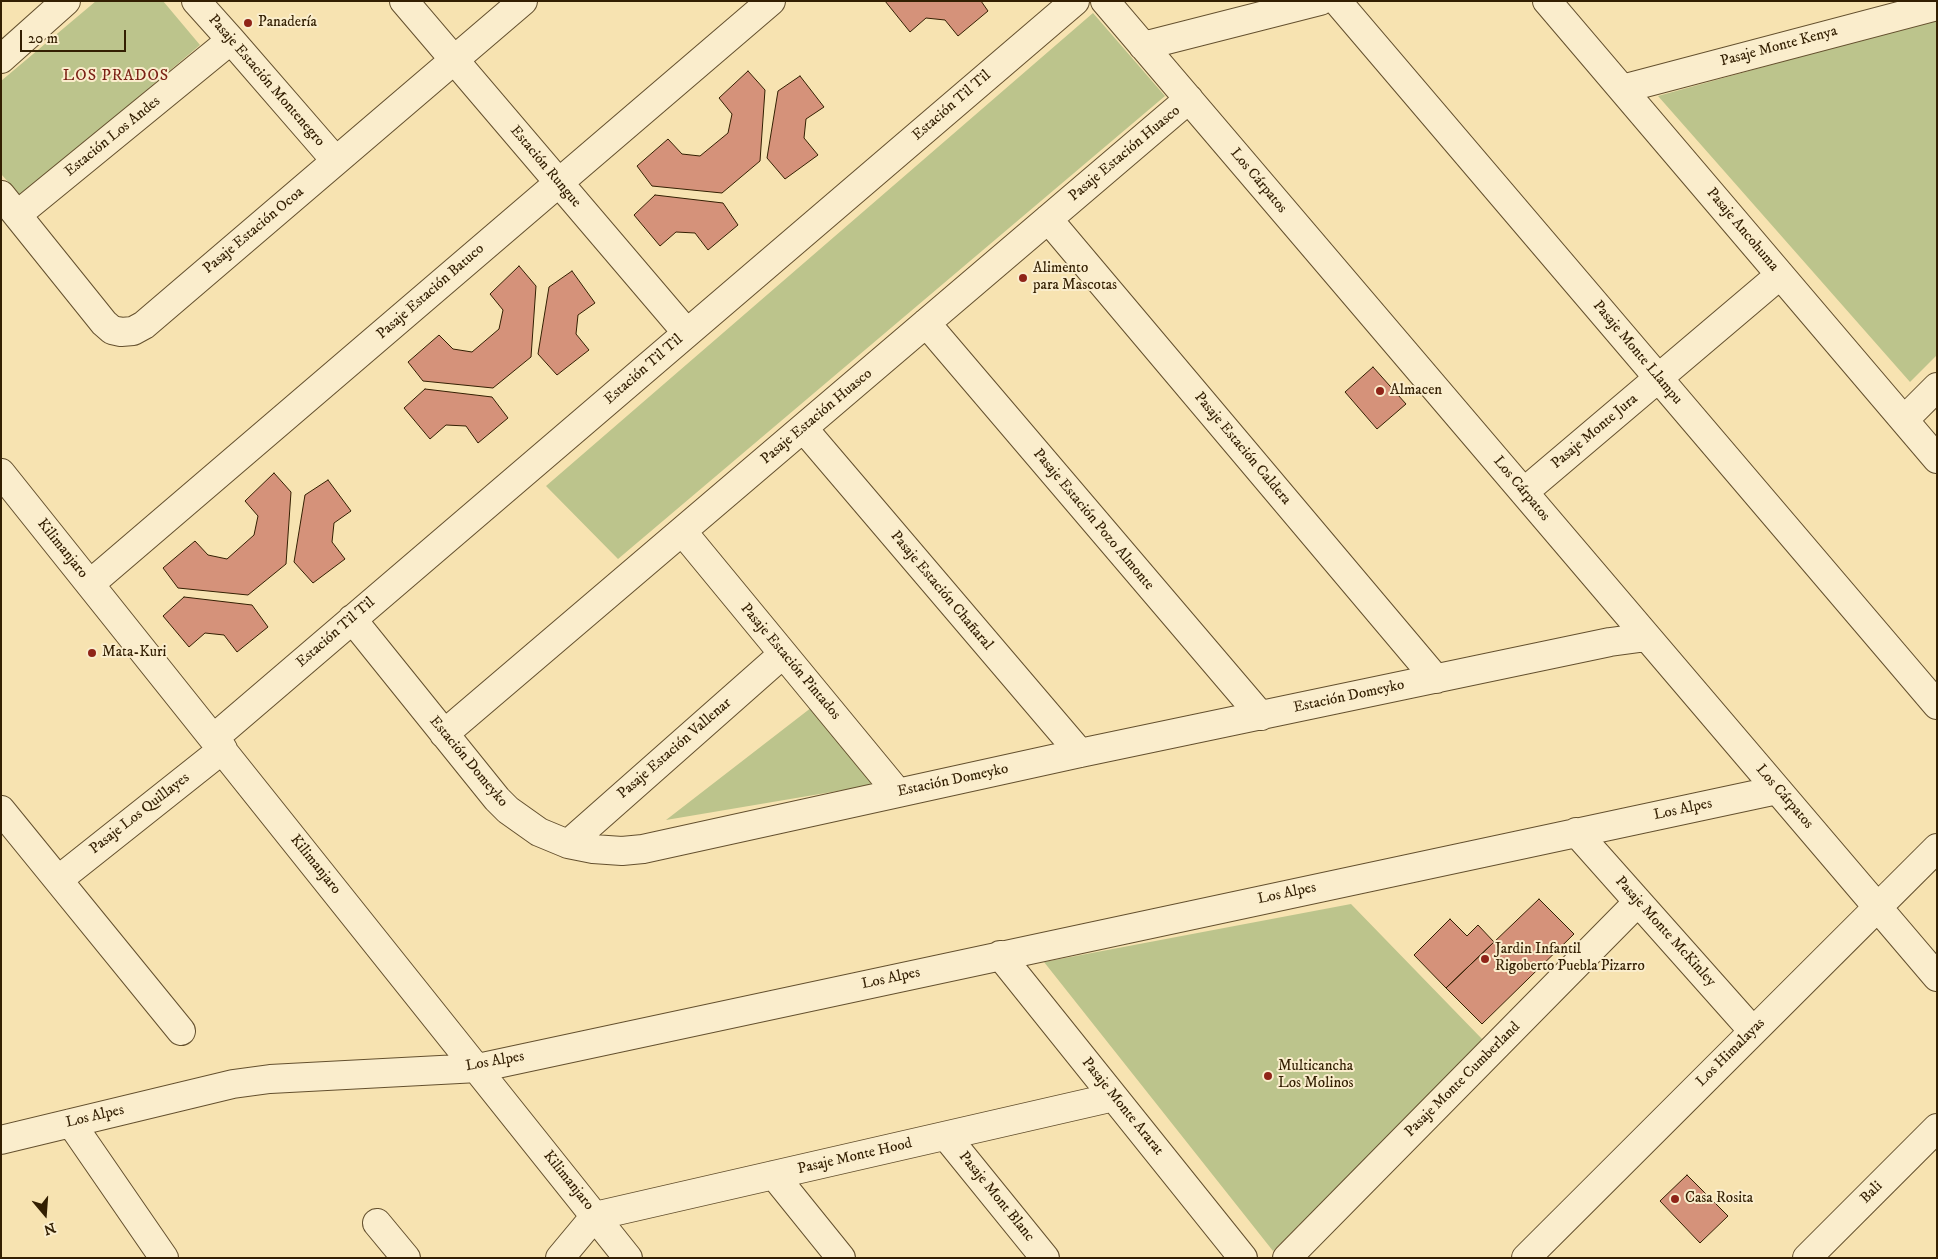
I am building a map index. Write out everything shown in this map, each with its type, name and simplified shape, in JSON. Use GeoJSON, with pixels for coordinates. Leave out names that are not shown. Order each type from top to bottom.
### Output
{"type":"FeatureCollection","features":[{"type":"Feature","properties":{"kind":"street"},"geometry":{"type":"LineString","coordinates":[[1,58],[66,1]]}},
{"type":"Feature","properties":{"kind":"street","name":"Pasaje Estación Montenegro"},"geometry":{"type":"LineString","coordinates":[[196,1],[336,161]]}},
{"type":"Feature","properties":{"kind":"street","name":"Estación Rungue"},"geometry":{"type":"LineString","coordinates":[[404,1],[687,334]]}},
{"type":"Feature","properties":{"kind":"street","name":"Pasaje Estación Ocoa"},"geometry":{"type":"LineString","coordinates":[[9,205],[104,323],[112,330],[121,332],[133,331],[144,325],[523,1]]}},
{"type":"Feature","properties":{"kind":"street","name":"Pasaje Estación Batuco"},"geometry":{"type":"LineString","coordinates":[[90,584],[771,1]]}},
{"type":"Feature","properties":{"kind":"street","name":"Estación Til Til"},"geometry":{"type":"LineString","coordinates":[[218,744],[352,619],[1075,1]]}},
{"type":"Feature","properties":{"kind":"street","name":"Los Cárpatos"},"geometry":{"type":"LineString","coordinates":[[1105,1],[1937,977]]}},
{"type":"Feature","properties":{"kind":"street"},"geometry":{"type":"LineString","coordinates":[[1144,46],[1320,1]]}},
{"type":"Feature","properties":{"kind":"street","name":"Pasaje Monte Llampu"},"geometry":{"type":"LineString","coordinates":[[1337,1],[1937,705]]}},
{"type":"Feature","properties":{"kind":"street","name":"Pasaje Ancohuma"},"geometry":{"type":"LineString","coordinates":[[1547,1],[1937,459]]}},
{"type":"Feature","properties":{"kind":"street","name":"Pasaje Monte Kenya"},"geometry":{"type":"LineString","coordinates":[[1622,89],[1937,6]]}},
{"type":"Feature","properties":{"kind":"street","name":"Estación Los Andes"},"geometry":{"type":"LineString","coordinates":[[9,205],[231,40]]}},
{"type":"Feature","properties":{"kind":"street","name":"Pasaje Estación Huasco"},"geometry":{"type":"LineString","coordinates":[[444,734],[1189,99]]}},
{"type":"Feature","properties":{"kind":"street","name":"Pasaje Estación Caldera"},"geometry":{"type":"LineString","coordinates":[[1048,219],[1436,679]]}},
{"type":"Feature","properties":{"kind":"street","name":"Pasaje Monte Jura"},"geometry":{"type":"LineString","coordinates":[[1524,492],[1780,274]]}},
{"type":"Feature","properties":{"kind":"street","name":"Pasaje Estación Pozo Almonte"},"geometry":{"type":"LineString","coordinates":[[926,323],[1261,716]]}},
{"type":"Feature","properties":{"kind":"street"},"geometry":{"type":"LineString","coordinates":[[1904,420],[1937,388]]}},
{"type":"Feature","properties":{"kind":"street","name":"Pasaje Estación Chañaral"},"geometry":{"type":"LineString","coordinates":[[803,428],[1080,753]]}},
{"type":"Feature","properties":{"kind":"street","name":"Kilimanjaro"},"geometry":{"type":"LineString","coordinates":[[1,473],[628,1258]]}},
{"type":"Feature","properties":{"kind":"street","name":"Pasaje Estación Pintados"},"geometry":{"type":"LineString","coordinates":[[682,532],[898,793]]}},
{"type":"Feature","properties":{"kind":"street","name":"Estación Domeyko"},"geometry":{"type":"LineString","coordinates":[[352,619],[508,810],[539,832],[568,844],[608,851],[643,849],[1080,753],[1610,642],[1647,637]]}},
{"type":"Feature","properties":{"kind":"street","name":"Pasaje Estación Vallenar"},"geometry":{"type":"LineString","coordinates":[[568,844],[782,654]]}},
{"type":"Feature","properties":{"kind":"street","name":"Pasaje Los Quillayes"},"geometry":{"type":"LineString","coordinates":[[58,880],[218,744]]}},
{"type":"Feature","properties":{"kind":"street","name":"Los Alpes"},"geometry":{"type":"LineString","coordinates":[[1,1140],[233,1084],[261,1080],[478,1068],[1778,790]]}},
{"type":"Feature","properties":{"kind":"street"},"geometry":{"type":"LineString","coordinates":[[1,810],[181,1032]]}},
{"type":"Feature","properties":{"kind":"street","name":"Pasaje Monte McKinley"},"geometry":{"type":"LineString","coordinates":[[1576,832],[1753,1031]]}},
{"type":"Feature","properties":{"kind":"street","name":"Los Himalayas"},"geometry":{"type":"LineString","coordinates":[[1526,1258],[1937,848]]}},
{"type":"Feature","properties":{"kind":"street","name":"Pasaje Monte Cumberland"},"geometry":{"type":"LineString","coordinates":[[1287,1258],[1638,902]]}},
{"type":"Feature","properties":{"kind":"street","name":"Pasaje Monte Ararat"},"geometry":{"type":"LineString","coordinates":[[1000,956],[1243,1258]]}},
{"type":"Feature","properties":{"kind":"street","name":"Pasaje Monte Hood"},"geometry":{"type":"LineString","coordinates":[[595,1216],[1114,1098]]}},
{"type":"Feature","properties":{"kind":"street"},"geometry":{"type":"LineString","coordinates":[[71,1123],[164,1258]]}},
{"type":"Feature","properties":{"kind":"street","name":"Bali"},"geometry":{"type":"LineString","coordinates":[[1807,1258],[1937,1128]]}},
{"type":"Feature","properties":{"kind":"street","name":"Pasaje Mont Blanc"},"geometry":{"type":"LineString","coordinates":[[946,1136],[1045,1258]]}},
{"type":"Feature","properties":{"kind":"street"},"geometry":{"type":"LineString","coordinates":[[774,1175],[841,1258]]}},
{"type":"Feature","properties":{"kind":"street"},"geometry":{"type":"LineString","coordinates":[[560,1258],[595,1216]]}},
{"type":"Feature","properties":{"kind":"street"},"geometry":{"type":"LineString","coordinates":[[377,1222],[406,1258]]}},
{"type":"Feature","properties":{"kind":"green space"},"geometry":{"type":"Polygon","coordinates":[[[96,1],[163,1],[200,45],[21,196],[1,174],[1,81],[96,1]]]}},
{"type":"Feature","properties":{"kind":"green space"},"geometry":{"type":"Polygon","coordinates":[[[1093,13],[1165,96],[618,559],[546,486],[1093,13]]]}},
{"type":"Feature","properties":{"kind":"green space"},"geometry":{"type":"Polygon","coordinates":[[[1937,19],[1937,355],[1910,382],[1658,96],[1937,19]]]}},
{"type":"Feature","properties":{"kind":"green space"},"geometry":{"type":"Polygon","coordinates":[[[816,704],[879,784],[666,820],[816,704]]]}},
{"type":"Feature","properties":{"kind":"green space"},"geometry":{"type":"Polygon","coordinates":[[[1351,904],[1483,1040],[1273,1251],[1044,962],[1351,904]]]}},
{"type":"Feature","properties":{"kind":"building"},"geometry":{"type":"Polygon","coordinates":[[[885,1],[981,1],[988,11],[958,36],[945,20],[926,18],[910,32],[885,1]]]}},
{"type":"Feature","properties":{"kind":"building"},"geometry":{"type":"Polygon","coordinates":[[[748,71],[765,90],[760,161],[722,193],[652,186],[637,166],[668,139],[682,154],[700,156],[728,133],[732,114],[719,98],[748,71]]]}},
{"type":"Feature","properties":{"kind":"building"},"geometry":{"type":"Polygon","coordinates":[[[800,76],[824,107],[806,119],[804,138],[818,155],[785,179],[767,158],[778,91],[800,76]]]}},
{"type":"Feature","properties":{"kind":"building"},"geometry":{"type":"Polygon","coordinates":[[[655,195],[723,203],[738,225],[708,250],[695,233],[676,232],[660,246],[634,215],[655,195]]]}},
{"type":"Feature","properties":{"kind":"building"},"geometry":{"type":"Polygon","coordinates":[[[519,266],[536,286],[531,357],[493,388],[423,381],[408,362],[439,335],[453,349],[472,352],[499,329],[503,310],[490,294],[519,266]]]}},
{"type":"Feature","properties":{"kind":"building"},"geometry":{"type":"Polygon","coordinates":[[[572,271],[595,303],[578,315],[576,334],[589,350],[557,375],[538,354],[549,287],[572,271]]]}},
{"type":"Feature","properties":{"kind":"building"},"geometry":{"type":"Polygon","coordinates":[[[1373,367],[1406,404],[1377,429],[1345,392],[1373,367]]]}},
{"type":"Feature","properties":{"kind":"building"},"geometry":{"type":"Polygon","coordinates":[[[425,389],[492,397],[508,418],[478,443],[466,426],[446,425],[430,439],[404,408],[425,389]]]}},
{"type":"Feature","properties":{"kind":"building"},"geometry":{"type":"Polygon","coordinates":[[[274,473],[291,492],[286,564],[248,595],[178,588],[163,568],[195,541],[208,555],[227,559],[254,535],[258,516],[245,501],[274,473]]]}},
{"type":"Feature","properties":{"kind":"building"},"geometry":{"type":"Polygon","coordinates":[[[328,480],[351,511],[334,523],[332,542],[345,559],[313,583],[294,562],[305,495],[328,480]]]}},
{"type":"Feature","properties":{"kind":"building"},"geometry":{"type":"Polygon","coordinates":[[[184,597],[252,605],[268,627],[237,652],[224,635],[205,633],[189,647],[163,616],[184,597]]]}},
{"type":"Feature","properties":{"kind":"building"},"geometry":{"type":"Polygon","coordinates":[[[1539,899],[1574,934],[1482,1024],[1446,988],[1539,899]]]}},
{"type":"Feature","properties":{"kind":"building"},"geometry":{"type":"Polygon","coordinates":[[[1450,919],[1467,936],[1478,925],[1494,942],[1446,988],[1414,955],[1450,919]]]}},
{"type":"Feature","properties":{"kind":"building"},"geometry":{"type":"Polygon","coordinates":[[[1687,1175],[1728,1216],[1700,1243],[1660,1201],[1687,1175]]]}},
{"type":"Feature","properties":{"kind":"place","name":"Panadería"},"geometry":{"type":"Point","coordinates":[248,23]}},
{"type":"Feature","properties":{"kind":"place","name":"Alimento para Mascotas"},"geometry":{"type":"Point","coordinates":[1023,278]}},
{"type":"Feature","properties":{"kind":"place","name":"Almacen"},"geometry":{"type":"Point","coordinates":[1380,391]}},
{"type":"Feature","properties":{"kind":"place","name":"Mata-Kuri"},"geometry":{"type":"Point","coordinates":[92,653]}},
{"type":"Feature","properties":{"kind":"place","name":"Jardin Infantil Rigoberto Puebla Pizarro"},"geometry":{"type":"Point","coordinates":[1485,959]}},
{"type":"Feature","properties":{"kind":"place","name":"Multicancha Los Molinos"},"geometry":{"type":"Point","coordinates":[1268,1076]}},
{"type":"Feature","properties":{"kind":"place","name":"Casa Rosita"},"geometry":{"type":"Point","coordinates":[1675,1199]}},
{"type":"Feature","properties":{"kind":"district","name":"LOS PRADOS"},"geometry":{"type":"Point","coordinates":[116,77]}}]}
